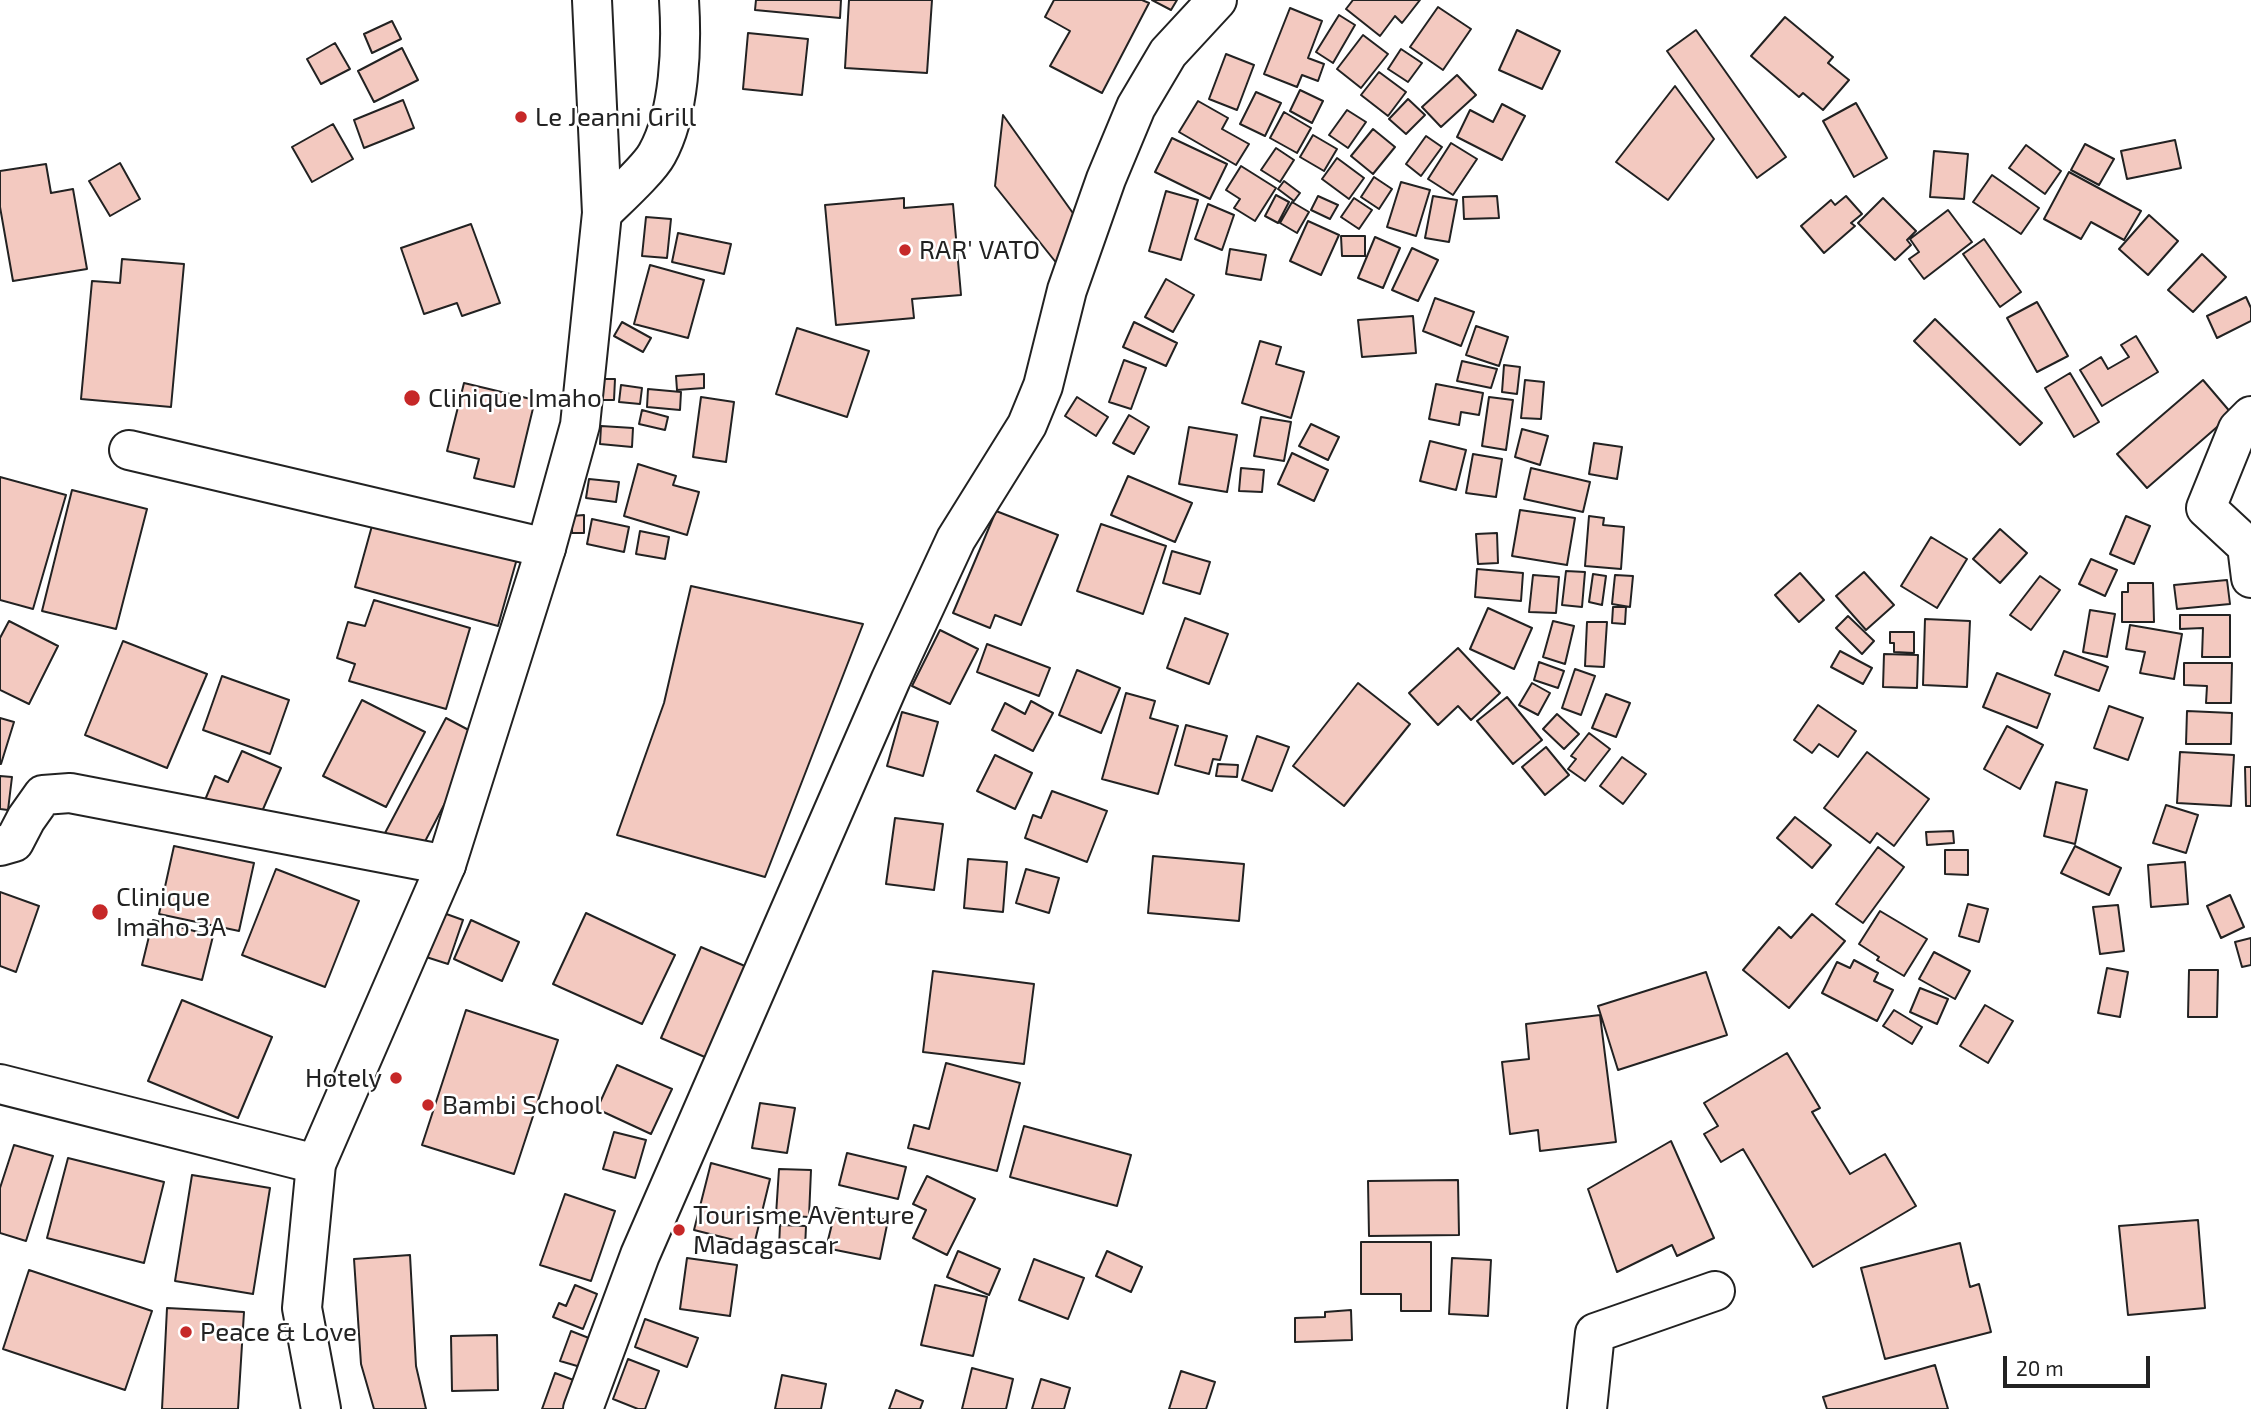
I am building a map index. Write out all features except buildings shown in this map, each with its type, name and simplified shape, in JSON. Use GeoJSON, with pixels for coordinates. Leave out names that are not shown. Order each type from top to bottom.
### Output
{"type":"FeatureCollection","features":[{"type":"Feature","properties":{"kind":"street"},"geometry":{"type":"LineString","coordinates":[[321,1409],[302,1308],[316,1164],[446,865],[545,548],[580,425],[602,213],[592,0]]}},
{"type":"Feature","properties":{"kind":"street"},"geometry":{"type":"LineString","coordinates":[[602,213],[657,156],[672,117],[678,69],[679,0]]}},
{"type":"Feature","properties":{"kind":"street"},"geometry":{"type":"LineString","coordinates":[[583,1409],[640,1255],[891,679],[956,539],[1027,425],[1043,386],[1067,290],[1136,107],[1168,53],[1217,0]]}},
{"type":"Feature","properties":{"kind":"street"},"geometry":{"type":"LineString","coordinates":[[2251,416],[2238,429],[2206,508],[2247,546],[2251,578]]}},
{"type":"Feature","properties":{"kind":"street"},"geometry":{"type":"LineString","coordinates":[[129,450],[545,548]]}},
{"type":"Feature","properties":{"kind":"street"},"geometry":{"type":"LineString","coordinates":[[0,846],[14,842],[43,795],[71,793],[446,865]]}},
{"type":"Feature","properties":{"kind":"street"},"geometry":{"type":"LineString","coordinates":[[0,1084],[316,1164]]}},
{"type":"Feature","properties":{"kind":"street"},"geometry":{"type":"LineString","coordinates":[[1587,1409],[1595,1333],[1715,1291]]}},
{"type":"Feature","properties":{"kind":"place","name":"Le Jeanni Grill"},"geometry":{"type":"Point","coordinates":[521,117]}},
{"type":"Feature","properties":{"kind":"place","name":"RAR' VATO"},"geometry":{"type":"Point","coordinates":[905,250]}},
{"type":"Feature","properties":{"kind":"place","name":"Clinique Imaho"},"geometry":{"type":"Point","coordinates":[412,398]}},
{"type":"Feature","properties":{"kind":"place","name":"Clinique Imaho 3A"},"geometry":{"type":"Point","coordinates":[100,912]}},
{"type":"Feature","properties":{"kind":"place","name":"Hotely"},"geometry":{"type":"Point","coordinates":[396,1078]}},
{"type":"Feature","properties":{"kind":"place","name":"Bambi School"},"geometry":{"type":"Point","coordinates":[428,1105]}},
{"type":"Feature","properties":{"kind":"place","name":"Tourisme Aventure Madagascar"},"geometry":{"type":"Point","coordinates":[679,1230]}},
{"type":"Feature","properties":{"kind":"place","name":"Peace & Love"},"geometry":{"type":"Point","coordinates":[186,1332]}}]}
